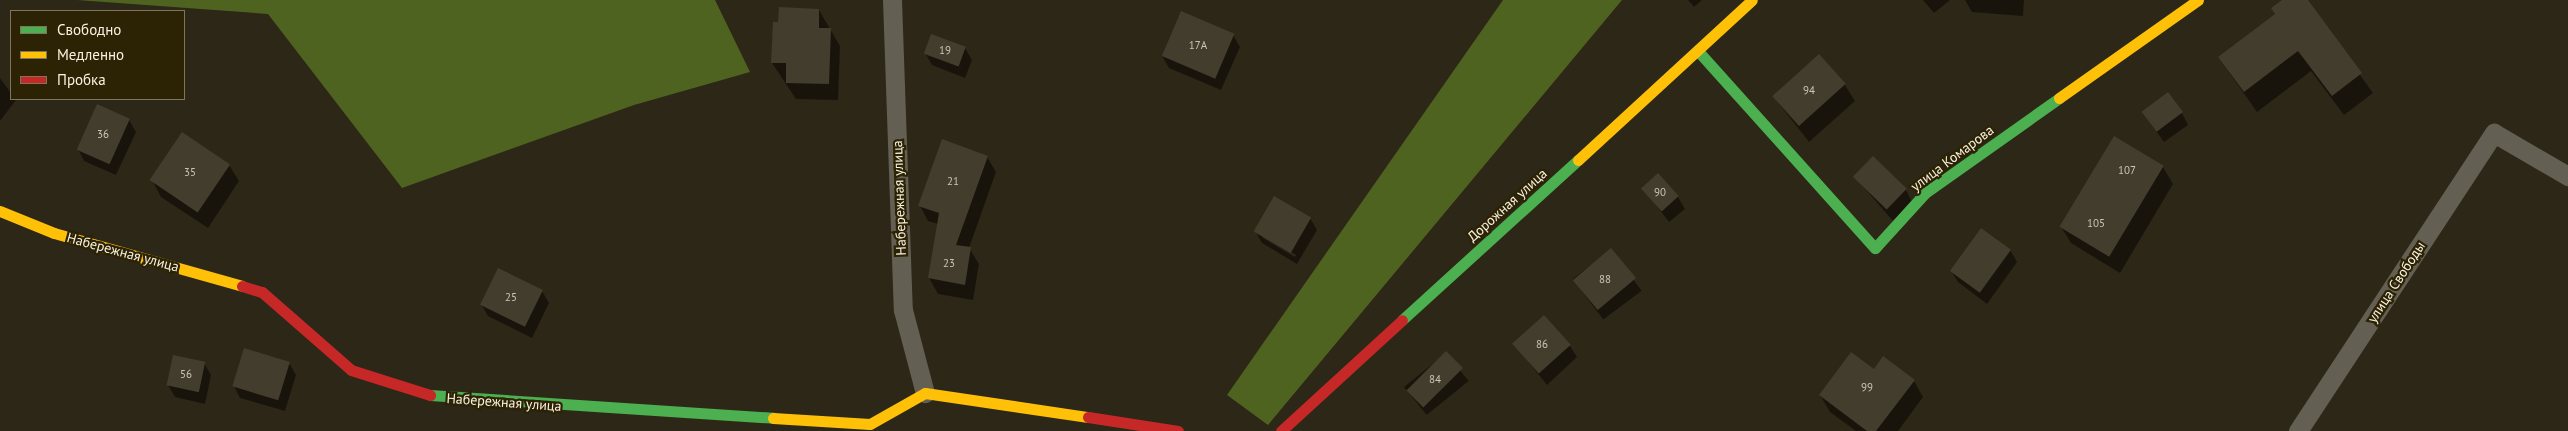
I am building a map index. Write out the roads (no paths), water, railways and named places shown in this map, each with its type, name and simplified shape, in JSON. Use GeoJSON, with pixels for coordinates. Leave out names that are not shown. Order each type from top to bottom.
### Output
{"type":"FeatureCollection","features":[{"type":"Feature","properties":{"kind":"street","name":"Набережная улица"},"geometry":{"type":"LineString","coordinates":[[0,211],[54,233],[262,292],[351,370],[442,399],[870,424],[925,393],[903,310],[892,0]]}},
{"type":"Feature","properties":{"kind":"street","name":"Дорожная улица"},"geometry":{"type":"LineString","coordinates":[[1281,431],[1752,0]]}},
{"type":"Feature","properties":{"kind":"street","name":"улица Комарова"},"geometry":{"type":"LineString","coordinates":[[1698,51],[1876,248],[1925,193],[2198,0]]}},
{"type":"Feature","properties":{"kind":"street","name":"улица Свободы"},"geometry":{"type":"LineString","coordinates":[[2298,431],[2494,133],[2568,176]]}},
{"type":"Feature","properties":{"kind":"street"},"geometry":{"type":"LineString","coordinates":[[925,393],[1178,431]]}}]}
